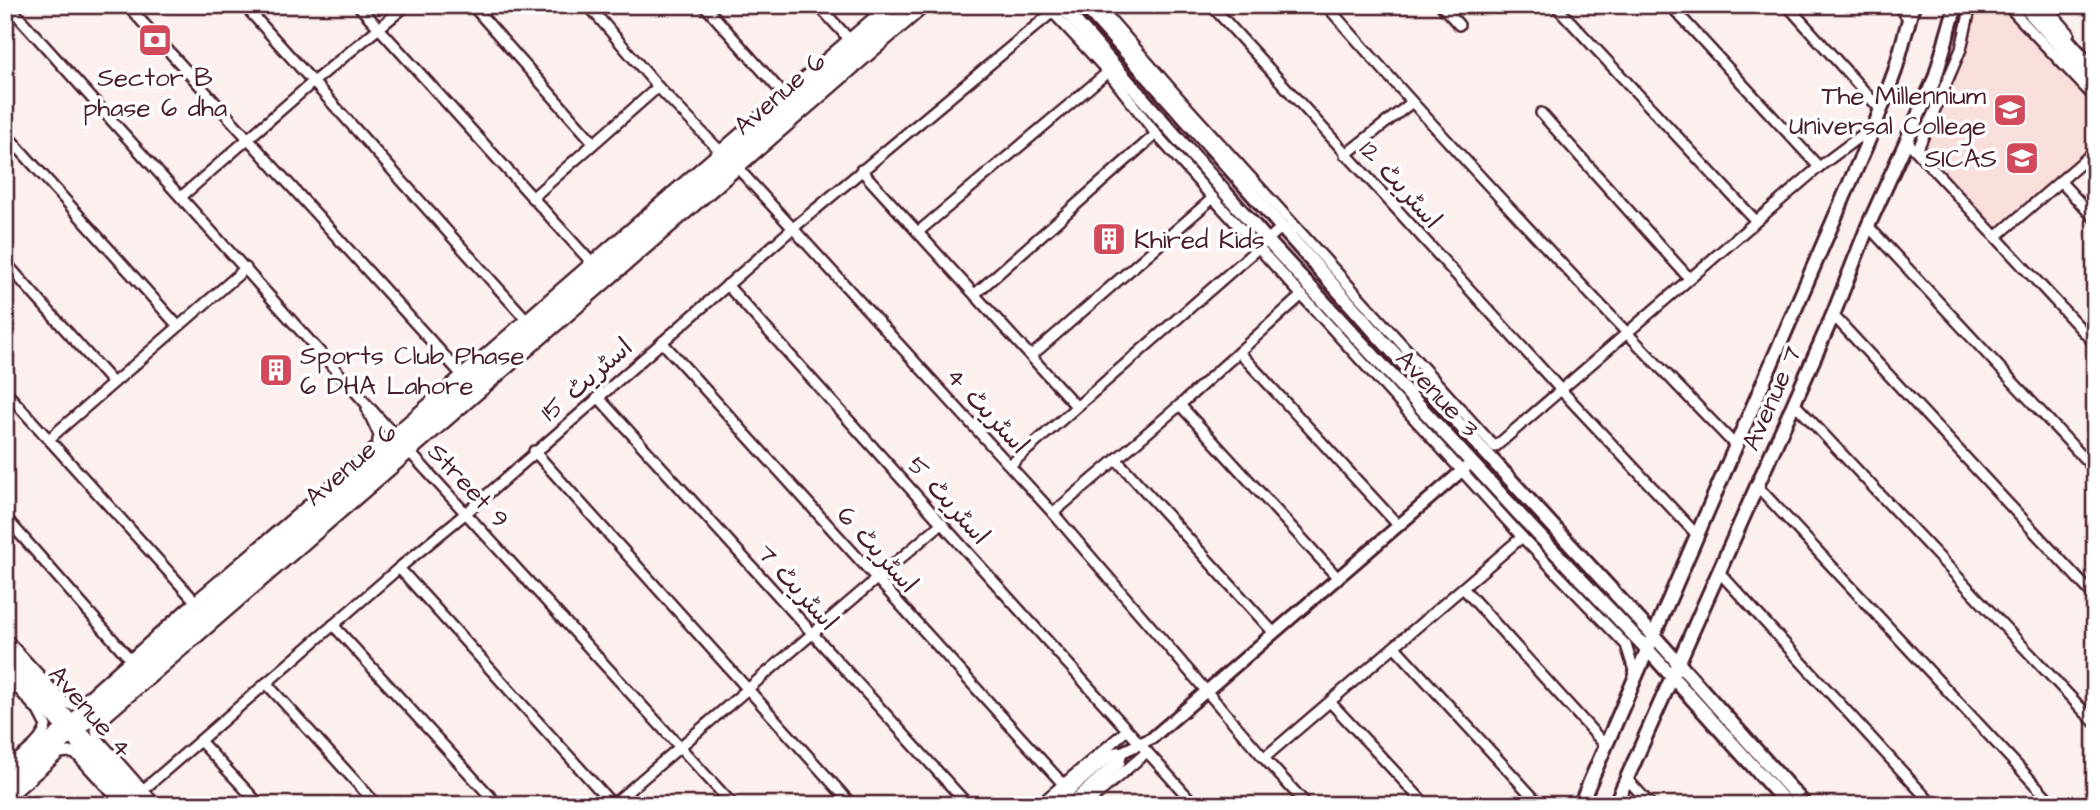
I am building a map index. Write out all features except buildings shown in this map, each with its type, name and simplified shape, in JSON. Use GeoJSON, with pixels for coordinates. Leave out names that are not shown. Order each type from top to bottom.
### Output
{"type":"FeatureCollection","features":[{"type":"Feature","properties":{"kind":"main road","name":"Avenue 6"},"geometry":{"type":"LineString","coordinates":[[5,779],[71,729],[402,443],[900,5]]}},
{"type":"Feature","properties":{"kind":"main road","name":"Avenue 6"},"geometry":{"type":"LineString","coordinates":[[728,159],[916,5]]}},
{"type":"Feature","properties":{"kind":"main road","name":"Avenue 3"},"geometry":{"type":"LineString","coordinates":[[1084,5],[1280,228],[1654,636],[1675,671],[1788,805]]}},
{"type":"Feature","properties":{"kind":"main road","name":"Avenue 7"},"geometry":{"type":"LineString","coordinates":[[1580,805],[1875,125],[1895,71],[1913,5]]}},
{"type":"Feature","properties":{"kind":"main road","name":"Avenue 7"},"geometry":{"type":"LineString","coordinates":[[1615,805],[1833,315],[1868,226],[1935,78],[1956,5]]}},
{"type":"Feature","properties":{"kind":"main road"},"geometry":{"type":"LineString","coordinates":[[2023,5],[2095,71]]}},
{"type":"Feature","properties":{"kind":"main road"},"geometry":{"type":"LineString","coordinates":[[2036,5],[2085,62],[2095,85]]}},
{"type":"Feature","properties":{"kind":"main road","name":"Avenue 3"},"geometry":{"type":"LineString","coordinates":[[1055,7],[1262,243],[1467,467],[1616,625],[1675,671],[1805,805]]}},
{"type":"Feature","properties":{"kind":"main road","name":"Avenue 4"},"geometry":{"type":"LineString","coordinates":[[5,649],[48,710]]}},
{"type":"Feature","properties":{"kind":"main road","name":"Avenue 4"},"geometry":{"type":"LineString","coordinates":[[5,663],[48,710],[71,729],[133,805]]}},
{"type":"Feature","properties":{"kind":"main road"},"geometry":{"type":"LineString","coordinates":[[95,708],[91,752],[67,746],[47,749],[48,710],[95,708]]}},
{"type":"Feature","properties":{"kind":"main road","name":"Avenue 6"},"geometry":{"type":"LineString","coordinates":[[5,793],[47,749]]}},
{"type":"Feature","properties":{"kind":"main road","name":"Avenue 4"},"geometry":{"type":"LineString","coordinates":[[91,752],[142,805]]}},
{"type":"Feature","properties":{"kind":"main road"},"geometry":{"type":"LineString","coordinates":[[1051,805],[1109,755],[1120,753],[1118,763],[1071,805]]}},
{"type":"Feature","properties":{"kind":"street","name":"Street 9"},"geometry":{"type":"LineString","coordinates":[[8,5],[402,443],[733,805]]}},
{"type":"Feature","properties":{"kind":"street"},"geometry":{"type":"LineString","coordinates":[[127,5],[461,374]]}},
{"type":"Feature","properties":{"kind":"street"},"geometry":{"type":"LineString","coordinates":[[244,5],[525,318]]}},
{"type":"Feature","properties":{"kind":"street"},"geometry":{"type":"LineString","coordinates":[[358,5],[591,262]]}},
{"type":"Feature","properties":{"kind":"street"},"geometry":{"type":"LineString","coordinates":[[181,198],[313,82],[407,5]]}},
{"type":"Feature","properties":{"kind":"street"},"geometry":{"type":"LineString","coordinates":[[472,5],[593,142]]}},
{"type":"Feature","properties":{"kind":"street","name":"اسٹریٹ 4"},"geometry":{"type":"LineString","coordinates":[[588,5],[658,87],[728,159],[1010,465],[1307,805]]}},
{"type":"Feature","properties":{"kind":"street"},"geometry":{"type":"LineString","coordinates":[[704,5],[784,95]]}},
{"type":"Feature","properties":{"kind":"street"},"geometry":{"type":"LineString","coordinates":[[818,5],[849,39]]}},
{"type":"Feature","properties":{"kind":"street"},"geometry":{"type":"LineString","coordinates":[[728,159],[784,95],[888,5]]}},
{"type":"Feature","properties":{"kind":"street"},"geometry":{"type":"LineString","coordinates":[[402,443],[461,374],[591,262],[927,5]]}},
{"type":"Feature","properties":{"kind":"street"},"geometry":{"type":"LineString","coordinates":[[1098,5],[1195,117],[1495,447],[1756,220],[1819,167],[1875,125]]}},
{"type":"Feature","properties":{"kind":"street","name":"اسٹریٹ 12"},"geometry":{"type":"LineString","coordinates":[[1211,5],[1345,155],[1698,536]]}},
{"type":"Feature","properties":{"kind":"street"},"geometry":{"type":"LineString","coordinates":[[1326,5],[1411,103],[1736,446]]}},
{"type":"Feature","properties":{"kind":"street"},"geometry":{"type":"LineString","coordinates":[[1441,5],[1459,26]]}},
{"type":"Feature","properties":{"kind":"street"},"geometry":{"type":"LineString","coordinates":[[1555,5],[1756,220]]}},
{"type":"Feature","properties":{"kind":"street"},"geometry":{"type":"LineString","coordinates":[[1670,5],[1819,167]]}},
{"type":"Feature","properties":{"kind":"street"},"geometry":{"type":"LineString","coordinates":[[1787,5],[1880,109]]}},
{"type":"Feature","properties":{"kind":"street"},"geometry":{"type":"LineString","coordinates":[[1897,5],[1910,20]]}},
{"type":"Feature","properties":{"kind":"street"},"geometry":{"type":"LineString","coordinates":[[1917,151],[1961,48],[1971,5]]}},
{"type":"Feature","properties":{"kind":"street"},"geometry":{"type":"LineString","coordinates":[[2007,5],[2095,98]]}},
{"type":"Feature","properties":{"kind":"street"},"geometry":{"type":"LineString","coordinates":[[2045,5],[2085,62]]}},
{"type":"Feature","properties":{"kind":"street"},"geometry":{"type":"LineString","coordinates":[[1055,7],[1156,134],[1213,198],[1262,243],[1302,295],[1467,467],[1522,537],[1616,625],[1626,645],[1636,678]]}},
{"type":"Feature","properties":{"kind":"street","name":"اسٹریٹ 15"},"geometry":{"type":"LineString","coordinates":[[143,790],[792,229],[1055,7]]}},
{"type":"Feature","properties":{"kind":"street"},"geometry":{"type":"LineString","coordinates":[[918,232],[1108,72]]}},
{"type":"Feature","properties":{"kind":"street"},"geometry":{"type":"LineString","coordinates":[[532,198],[658,87]]}},
{"type":"Feature","properties":{"kind":"street"},"geometry":{"type":"LineString","coordinates":[[1345,155],[1411,103]]}},
{"type":"Feature","properties":{"kind":"street"},"geometry":{"type":"LineString","coordinates":[[1541,113],[1689,278]]}},
{"type":"Feature","properties":{"kind":"street"},"geometry":{"type":"LineString","coordinates":[[5,133],[178,326]]}},
{"type":"Feature","properties":{"kind":"street"},"geometry":{"type":"LineString","coordinates":[[975,294],[1156,134]]}},
{"type":"Feature","properties":{"kind":"street"},"geometry":{"type":"LineString","coordinates":[[1907,141],[2095,344]]}},
{"type":"Feature","properties":{"kind":"street"},"geometry":{"type":"LineString","coordinates":[[1997,236],[2095,151]]}},
{"type":"Feature","properties":{"kind":"street"},"geometry":{"type":"LineString","coordinates":[[861,170],[1076,406]]}},
{"type":"Feature","properties":{"kind":"street"},"geometry":{"type":"LineString","coordinates":[[2060,181],[2095,219]]}},
{"type":"Feature","properties":{"kind":"street"},"geometry":{"type":"LineString","coordinates":[[1031,356],[1213,198]]}},
{"type":"Feature","properties":{"kind":"street"},"geometry":{"type":"LineString","coordinates":[[1868,226],[2095,470]]}},
{"type":"Feature","properties":{"kind":"street"},"geometry":{"type":"LineString","coordinates":[[1010,465],[1280,228]]}},
{"type":"Feature","properties":{"kind":"street"},"geometry":{"type":"LineString","coordinates":[[5,262],[112,382]]}},
{"type":"Feature","properties":{"kind":"street"},"geometry":{"type":"LineString","coordinates":[[49,439],[246,268]]}},
{"type":"Feature","properties":{"kind":"street","name":"اسٹریٹ 5"},"geometry":{"type":"LineString","coordinates":[[727,285],[1195,805]]}},
{"type":"Feature","properties":{"kind":"street"},"geometry":{"type":"LineString","coordinates":[[1053,513],[1180,405],[1302,295]]}},
{"type":"Feature","properties":{"kind":"street"},"geometry":{"type":"LineString","coordinates":[[1833,315],[2095,597]]}},
{"type":"Feature","properties":{"kind":"street","name":"اسٹریٹ 6"},"geometry":{"type":"LineString","coordinates":[[662,342],[1063,785]]}},
{"type":"Feature","properties":{"kind":"street"},"geometry":{"type":"LineString","coordinates":[[1239,352],[1398,524]]}},
{"type":"Feature","properties":{"kind":"street"},"geometry":{"type":"LineString","coordinates":[[5,391],[195,601]]}},
{"type":"Feature","properties":{"kind":"street","name":"اسٹریٹ 7"},"geometry":{"type":"LineString","coordinates":[[598,397],[968,805]]}},
{"type":"Feature","properties":{"kind":"street"},"geometry":{"type":"LineString","coordinates":[[5,638],[64,702],[95,708],[130,659],[377,446],[379,435],[364,401]]}},
{"type":"Feature","properties":{"kind":"street"},"geometry":{"type":"LineString","coordinates":[[1794,403],[2095,723]]}},
{"type":"Feature","properties":{"kind":"street"},"geometry":{"type":"LineString","coordinates":[[1180,405],[1338,578]]}},
{"type":"Feature","properties":{"kind":"street"},"geometry":{"type":"LineString","coordinates":[[534,451],[852,805]]}},
{"type":"Feature","properties":{"kind":"street"},"geometry":{"type":"LineString","coordinates":[[1116,459],[1273,633]]}},
{"type":"Feature","properties":{"kind":"street"},"geometry":{"type":"LineString","coordinates":[[1085,805],[1150,740],[1467,467]]}},
{"type":"Feature","properties":{"kind":"street"},"geometry":{"type":"LineString","coordinates":[[1757,486],[2054,805]]}},
{"type":"Feature","properties":{"kind":"street"},"geometry":{"type":"LineString","coordinates":[[5,517],[130,659]]}},
{"type":"Feature","properties":{"kind":"street"},"geometry":{"type":"LineString","coordinates":[[399,568],[613,805],[942,523]]}},
{"type":"Feature","properties":{"kind":"street"},"geometry":{"type":"LineString","coordinates":[[1264,758],[1522,537]]}},
{"type":"Feature","properties":{"kind":"street"},"geometry":{"type":"LineString","coordinates":[[1719,572],[1933,805]]}},
{"type":"Feature","properties":{"kind":"street"},"geometry":{"type":"LineString","coordinates":[[1463,588],[1606,746]]}},
{"type":"Feature","properties":{"kind":"street"},"geometry":{"type":"LineString","coordinates":[[333,625],[498,805]]}},
{"type":"Feature","properties":{"kind":"street"},"geometry":{"type":"LineString","coordinates":[[1395,647],[1540,805]]}},
{"type":"Feature","properties":{"kind":"street"},"geometry":{"type":"LineString","coordinates":[[5,674],[48,710]]}},
{"type":"Feature","properties":{"kind":"street"},"geometry":{"type":"LineString","coordinates":[[266,683],[377,805]]}},
{"type":"Feature","properties":{"kind":"street"},"geometry":{"type":"LineString","coordinates":[[1331,702],[1426,805]]}},
{"type":"Feature","properties":{"kind":"street"},"geometry":{"type":"LineString","coordinates":[[1039,805],[1127,730]]}},
{"type":"Feature","properties":{"kind":"street"},"geometry":{"type":"LineString","coordinates":[[200,741],[260,805]]}},
{"type":"Feature","properties":{"kind":"street"},"geometry":{"type":"LineString","coordinates":[[1120,753],[1143,748]]}},
{"type":"Feature","properties":{"kind":"street"},"geometry":{"type":"LineString","coordinates":[[5,769],[47,749]]}},
{"type":"Feature","properties":{"kind":"street"},"geometry":{"type":"LineString","coordinates":[[5,801],[47,749]]}},
{"type":"Feature","properties":{"kind":"street"},"geometry":{"type":"LineString","coordinates":[[91,752],[143,790],[156,805]]}},
{"type":"Feature","properties":{"kind":"street"},"geometry":{"type":"LineString","coordinates":[[91,752],[123,805]]}},
{"type":"Feature","properties":{"kind":"street"},"geometry":{"type":"LineString","coordinates":[[1627,779],[1650,805]]}},
{"type":"Feature","properties":{"kind":"shaded area","name":"The Millennium Universal College"},"geometry":{"type":"Polygon","coordinates":[[[1961,5],[2015,5],[2095,97],[2095,142],[1998,233],[1911,139],[1961,5]]]}},
{"type":"Feature","properties":{"kind":"place","name":"Sector B phase 6 dha"},"geometry":{"type":"Point","coordinates":[155,40]}},
{"type":"Feature","properties":{"kind":"place","name":"The Millennium Universal College"},"geometry":{"type":"Point","coordinates":[2010,110]}},
{"type":"Feature","properties":{"kind":"place","name":"SICAS"},"geometry":{"type":"Point","coordinates":[2022,158]}},
{"type":"Feature","properties":{"kind":"place","name":"Khired Kids"},"geometry":{"type":"Point","coordinates":[1109,239]}},
{"type":"Feature","properties":{"kind":"place","name":"Sports Club Phase 6 DHA Lahore"},"geometry":{"type":"Point","coordinates":[276,370]}}]}
